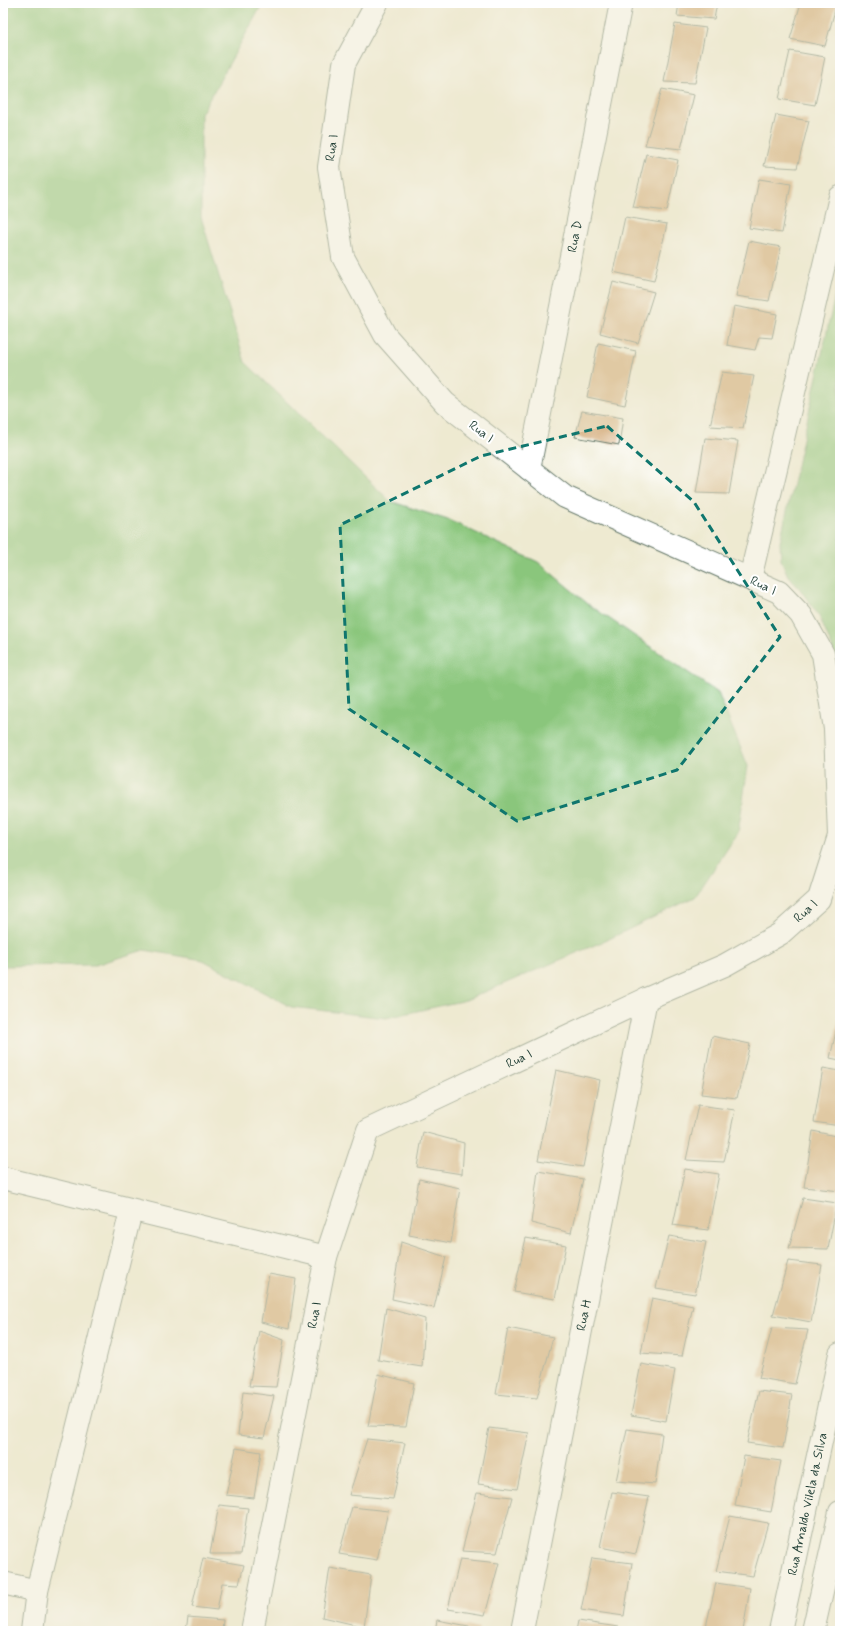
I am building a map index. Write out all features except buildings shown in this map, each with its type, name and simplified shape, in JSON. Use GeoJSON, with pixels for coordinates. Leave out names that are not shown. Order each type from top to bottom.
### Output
{"type":"FeatureCollection","features":[{"type":"Feature","properties":{"kind":"street","name":"Rua I"},"geometry":{"type":"LineString","coordinates":[[252,1631],[326,1257],[368,1130],[646,999],[726,965],[780,934],[819,899],[839,836],[838,729],[823,654],[801,615],[779,592],[565,497],[445,403],[385,335],[344,258],[329,167],[344,64],[377,3]]}},
{"type":"Feature","properties":{"kind":"street","name":"Rua D"},"geometry":{"type":"LineString","coordinates":[[529,469],[621,3]]}},
{"type":"Feature","properties":{"kind":"street"},"geometry":{"type":"LineString","coordinates":[[750,579],[840,197]]}},
{"type":"Feature","properties":{"kind":"street","name":"Rua H"},"geometry":{"type":"LineString","coordinates":[[522,1631],[646,999]]}},
{"type":"Feature","properties":{"kind":"street"},"geometry":{"type":"LineString","coordinates":[[3,1178],[131,1211],[326,1257]]}},
{"type":"Feature","properties":{"kind":"street"},"geometry":{"type":"LineString","coordinates":[[32,1631],[37,1591],[131,1211]]}},
{"type":"Feature","properties":{"kind":"street","name":"Rua Arnaldo Vilela da Silva"},"geometry":{"type":"LineString","coordinates":[[780,1631],[840,1354]]}},
{"type":"Feature","properties":{"kind":"street"},"geometry":{"type":"LineString","coordinates":[[813,1631],[840,1512]]}},
{"type":"Feature","properties":{"kind":"street"},"geometry":{"type":"LineString","coordinates":[[3,1583],[37,1591]]}},
{"type":"Feature","properties":{"kind":"highlighted area"},"geometry":{"type":"Polygon","coordinates":[[[607,426],[694,502],[780,637],[677,770],[517,821],[349,709],[340,525],[481,456],[607,426]]]}},
{"type":"Feature","properties":{"kind":"green space"},"geometry":{"type":"Polygon","coordinates":[[[3,3],[263,3],[201,114],[201,217],[245,362],[390,501],[451,521],[538,562],[588,604],[718,693],[748,766],[738,833],[695,897],[609,939],[466,1000],[386,1018],[291,1007],[203,960],[144,950],[95,965],[3,966],[3,3]]]}},
{"type":"Feature","properties":{"kind":"green space"},"geometry":{"type":"Polygon","coordinates":[[[840,273],[840,687],[832,647],[819,616],[800,589],[788,576],[781,560],[780,542],[840,273]]]}}]}
